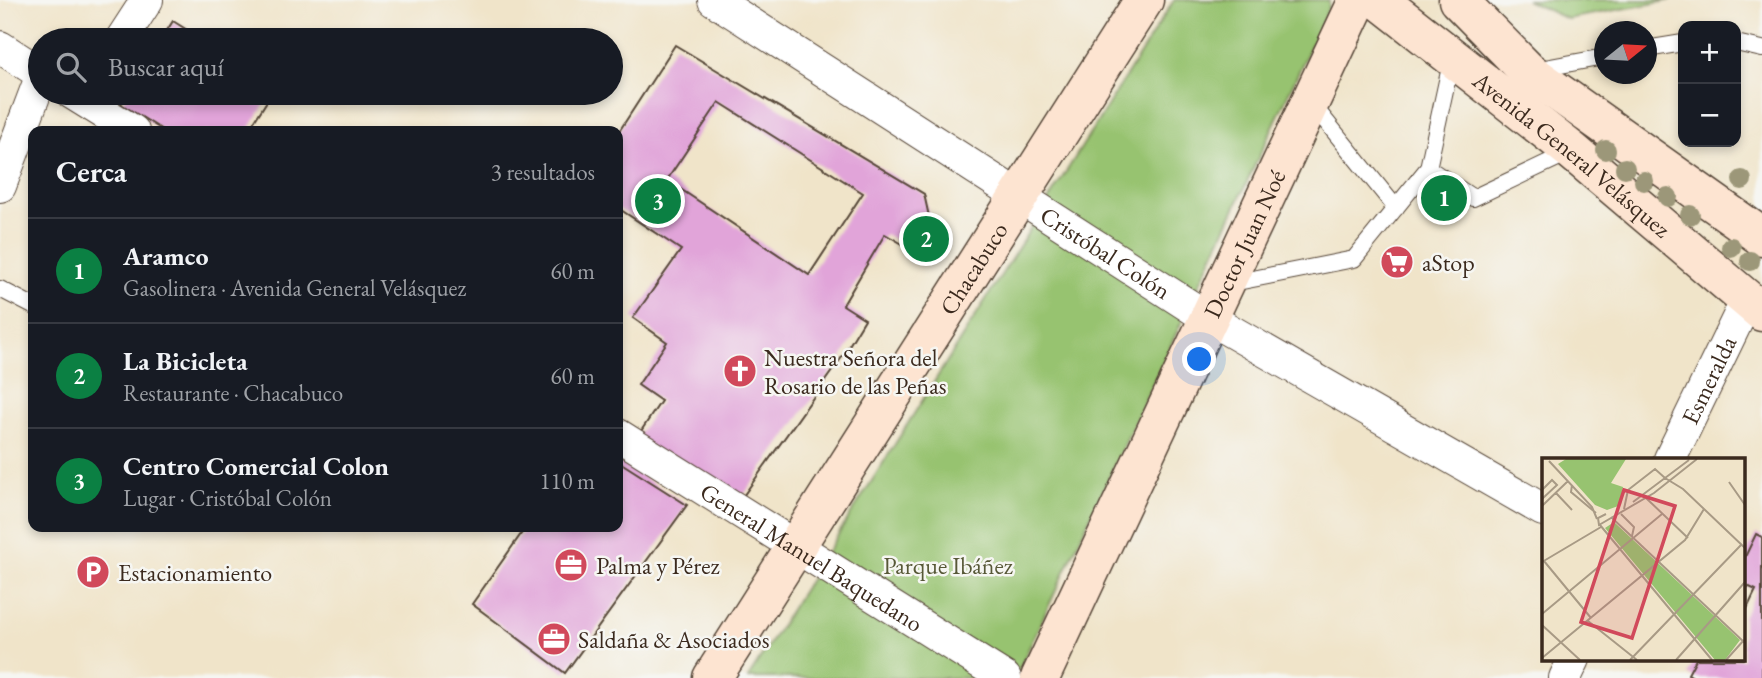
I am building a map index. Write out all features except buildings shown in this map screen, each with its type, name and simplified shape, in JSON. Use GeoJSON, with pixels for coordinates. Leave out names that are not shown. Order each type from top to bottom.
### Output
{"type":"FeatureCollection","features":[{"type":"Feature","properties":{"kind":"street"},"geometry":{"type":"LineString","coordinates":[[128,28],[146,0]]}},
{"type":"Feature","properties":{"kind":"street","name":"Cristóbal Colón"},"geometry":{"type":"LineString","coordinates":[[714,0],[1208,318],[1542,509]]}},
{"type":"Feature","properties":{"kind":"street","name":"Chacabuco"},"geometry":{"type":"LineString","coordinates":[[712,678],[1144,0]]}},
{"type":"Feature","properties":{"kind":"street","name":"Doctor Juan Noé"},"geometry":{"type":"LineString","coordinates":[[1040,678],[1358,0]]}},
{"type":"Feature","properties":{"kind":"street","name":"Avenida General Velásquez"},"geometry":{"type":"LineString","coordinates":[[1379,0],[1572,151],[1754,306]]}},
{"type":"Feature","properties":{"kind":"street","name":"Avenida General Velásquez"},"geometry":{"type":"LineString","coordinates":[[1458,0],[1528,71],[1762,237]]}},
{"type":"Feature","properties":{"kind":"street"},"geometry":{"type":"LineString","coordinates":[[0,47],[28,65]]}},
{"type":"Feature","properties":{"kind":"street"},"geometry":{"type":"LineString","coordinates":[[0,186],[31,105]]}},
{"type":"Feature","properties":{"kind":"street"},"geometry":{"type":"LineString","coordinates":[[96,105],[127,126]]}},
{"type":"Feature","properties":{"kind":"street","name":"Esmeralda"},"geometry":{"type":"LineString","coordinates":[[1671,458],[1754,306]]}},
{"type":"Feature","properties":{"kind":"street","name":"General Manuel Baquedano"},"geometry":{"type":"LineString","coordinates":[[623,438],[1005,678]]}},
{"type":"Feature","properties":{"kind":"street"},"geometry":{"type":"LineString","coordinates":[[1565,678],[1574,660]]}},
{"type":"Feature","properties":{"kind":"lane"},"geometry":{"type":"LineString","coordinates":[[1657,47],[1678,44]]}},
{"type":"Feature","properties":{"kind":"lane"},"geometry":{"type":"LineString","coordinates":[[1741,44],[1762,49]]}},
{"type":"Feature","properties":{"kind":"lane"},"geometry":{"type":"LineString","coordinates":[[1225,284],[1354,259],[1428,168],[1452,58]]}},
{"type":"Feature","properties":{"kind":"lane"},"geometry":{"type":"LineString","coordinates":[[1528,71],[1594,59]]}},
{"type":"Feature","properties":{"kind":"lane"},"geometry":{"type":"LineString","coordinates":[[1310,102],[1396,208]]}},
{"type":"Feature","properties":{"kind":"lane"},"geometry":{"type":"LineString","coordinates":[[1428,168],[1473,198],[1572,151]]}},
{"type":"Feature","properties":{"kind":"lane"},"geometry":{"type":"LineString","coordinates":[[0,289],[28,303]]}},
{"type":"Feature","properties":{"kind":"green space","name":"Parque Ibáñez"},"geometry":{"type":"Polygon","coordinates":[[[1174,0],[1329,0],[1329,7],[1015,678],[748,678],[1174,0]]]}},
{"type":"Feature","properties":{"kind":"green space"},"geometry":{"type":"Polygon","coordinates":[[[1526,0],[1672,0],[1567,19],[1526,0]]]}},
{"type":"Feature","properties":{"kind":"place","name":"Aramco"},"geometry":{"type":"Point","coordinates":[1444,198]}},
{"type":"Feature","properties":{"kind":"place","name":"Centro Comercial Colon"},"geometry":{"type":"Point","coordinates":[658,201]}},
{"type":"Feature","properties":{"kind":"place","name":"La Bicicleta"},"geometry":{"type":"Point","coordinates":[926,239]}},
{"type":"Feature","properties":{"kind":"place","name":"aStop"},"geometry":{"type":"Point","coordinates":[1397,262]}},
{"type":"Feature","properties":{"kind":"place","name":"Nuestra Señora del Rosario de las Peñas"},"geometry":{"type":"Point","coordinates":[740,371]}},
{"type":"Feature","properties":{"kind":"place","name":"Palma y Pérez"},"geometry":{"type":"Point","coordinates":[571,565]}},
{"type":"Feature","properties":{"kind":"place","name":"Estacionamiento"},"geometry":{"type":"Point","coordinates":[93,572]}},
{"type":"Feature","properties":{"kind":"place","name":"Saldaña & Asociados"},"geometry":{"type":"Point","coordinates":[554,639]}}]}
